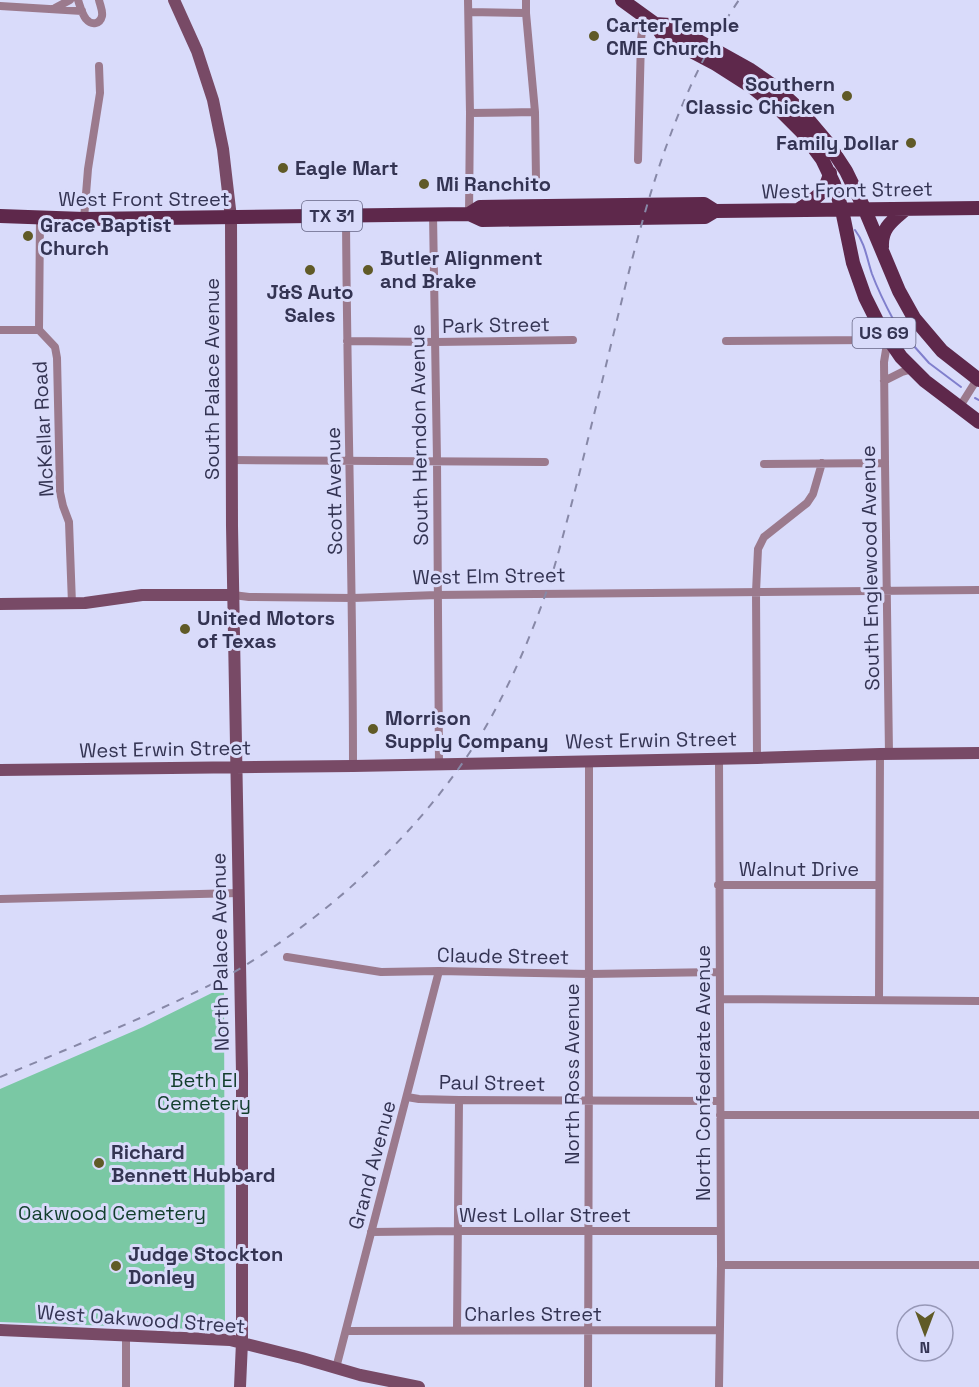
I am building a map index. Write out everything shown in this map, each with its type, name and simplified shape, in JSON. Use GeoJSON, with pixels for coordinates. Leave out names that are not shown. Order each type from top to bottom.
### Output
{"type":"FeatureCollection","features":[{"type":"Feature","properties":{"kind":"main road","name":"South Palace Avenue"},"geometry":{"type":"LineString","coordinates":[[174,0],[197,51],[213,100],[223,149],[231,218],[231,460],[236,768]]}},
{"type":"Feature","properties":{"kind":"main road","name":"US 69"},"geometry":{"type":"LineString","coordinates":[[625,1],[650,21],[663,36],[728,71],[765,96],[802,132],[822,159],[837,191],[851,256],[871,311],[888,338],[913,369],[936,391],[979,422]]}},
{"type":"Feature","properties":{"kind":"main road","name":"US 69"},"geometry":{"type":"LineString","coordinates":[[650,21],[670,25],[734,60],[762,77],[800,110],[827,142],[846,171],[899,291],[914,318],[942,351],[978,378]]}},
{"type":"Feature","properties":{"kind":"main road"},"geometry":{"type":"LineString","coordinates":[[798,210],[822,192],[828,183],[830,174]]}},
{"type":"Feature","properties":{"kind":"main road","name":"West Front Street"},"geometry":{"type":"LineString","coordinates":[[0,216],[84,219],[469,214],[480,207],[672,204],[704,204],[715,211],[979,208]]}},
{"type":"Feature","properties":{"kind":"main road"},"geometry":{"type":"LineString","coordinates":[[882,250],[881,241],[884,231],[906,209]]}},
{"type":"Feature","properties":{"kind":"main road","name":"West Elm Street"},"geometry":{"type":"LineString","coordinates":[[0,604],[92,603],[142,595],[233,595]]}},
{"type":"Feature","properties":{"kind":"main road","name":"West Erwin Street"},"geometry":{"type":"LineString","coordinates":[[0,771],[979,753]]}},
{"type":"Feature","properties":{"kind":"main road","name":"North Palace Avenue"},"geometry":{"type":"LineString","coordinates":[[236,768],[242,1073],[240,1387]]}},
{"type":"Feature","properties":{"kind":"main road","name":"West Oakwood Street"},"geometry":{"type":"LineString","coordinates":[[0,1330],[230,1340],[376,1379],[419,1387]]}},
{"type":"Feature","properties":{"kind":"street"},"geometry":{"type":"LineString","coordinates":[[50,9],[70,0]]}},
{"type":"Feature","properties":{"kind":"street"},"geometry":{"type":"LineString","coordinates":[[78,0],[89,22],[97,23],[102,15],[99,0]]}},
{"type":"Feature","properties":{"kind":"street"},"geometry":{"type":"LineString","coordinates":[[468,0],[469,214]]}},
{"type":"Feature","properties":{"kind":"street"},"geometry":{"type":"LineString","coordinates":[[526,0],[535,112],[536,179]]}},
{"type":"Feature","properties":{"kind":"street"},"geometry":{"type":"LineString","coordinates":[[0,6],[82,11]]}},
{"type":"Feature","properties":{"kind":"street"},"geometry":{"type":"LineString","coordinates":[[469,12],[526,12]]}},
{"type":"Feature","properties":{"kind":"street"},"geometry":{"type":"LineString","coordinates":[[638,160],[641,39],[650,21]]}},
{"type":"Feature","properties":{"kind":"street"},"geometry":{"type":"LineString","coordinates":[[84,219],[88,169],[100,93],[99,66]]}},
{"type":"Feature","properties":{"kind":"street"},"geometry":{"type":"LineString","coordinates":[[470,113],[535,112]]}},
{"type":"Feature","properties":{"kind":"street","name":"South Herndon Avenue"},"geometry":{"type":"LineString","coordinates":[[433,214],[439,764]]}},
{"type":"Feature","properties":{"kind":"street","name":"Scott Avenue"},"geometry":{"type":"LineString","coordinates":[[346,216],[353,598],[353,766]]}},
{"type":"Feature","properties":{"kind":"street"},"geometry":{"type":"LineString","coordinates":[[0,330],[39,330],[40,219]]}},
{"type":"Feature","properties":{"kind":"street"},"geometry":{"type":"LineString","coordinates":[[726,341],[873,340],[888,338],[914,318]]}},
{"type":"Feature","properties":{"kind":"street","name":"McKellar Road"},"geometry":{"type":"LineString","coordinates":[[39,330],[55,347],[57,358],[60,492],[69,522],[72,604]]}},
{"type":"Feature","properties":{"kind":"street","name":"South Englewood Avenue"},"geometry":{"type":"LineString","coordinates":[[879,1000],[879,885],[887,590],[884,362],[888,338]]}},
{"type":"Feature","properties":{"kind":"street","name":"Park Street"},"geometry":{"type":"LineString","coordinates":[[347,341],[573,340]]}},
{"type":"Feature","properties":{"kind":"street"},"geometry":{"type":"LineString","coordinates":[[884,381],[913,369]]}},
{"type":"Feature","properties":{"kind":"street"},"geometry":{"type":"LineString","coordinates":[[959,408],[978,378]]}},
{"type":"Feature","properties":{"kind":"street"},"geometry":{"type":"LineString","coordinates":[[231,460],[545,462]]}},
{"type":"Feature","properties":{"kind":"street"},"geometry":{"type":"LineString","coordinates":[[757,758],[758,549],[764,537],[807,503],[813,494],[822,463]]}},
{"type":"Feature","properties":{"kind":"street"},"geometry":{"type":"LineString","coordinates":[[764,464],[885,463]]}},
{"type":"Feature","properties":{"kind":"street","name":"West Elm Street"},"geometry":{"type":"LineString","coordinates":[[233,595],[353,598],[437,595],[979,590]]}},
{"type":"Feature","properties":{"kind":"street","name":"North Confederate Avenue"},"geometry":{"type":"LineString","coordinates":[[719,758],[721,1265],[719,1387]]}},
{"type":"Feature","properties":{"kind":"street","name":"North Ross Avenue"},"geometry":{"type":"LineString","coordinates":[[588,1387],[589,761]]}},
{"type":"Feature","properties":{"kind":"street","name":"Walnut Drive"},"geometry":{"type":"LineString","coordinates":[[718,885],[879,885]]}},
{"type":"Feature","properties":{"kind":"street"},"geometry":{"type":"LineString","coordinates":[[0,899],[239,893]]}},
{"type":"Feature","properties":{"kind":"street","name":"Claude Street"},"geometry":{"type":"LineString","coordinates":[[287,957],[381,972],[589,974],[719,972]]}},
{"type":"Feature","properties":{"kind":"street","name":"Grand Avenue"},"geometry":{"type":"LineString","coordinates":[[336,1368],[439,971]]}},
{"type":"Feature","properties":{"kind":"street"},"geometry":{"type":"LineString","coordinates":[[720,999],[979,1001]]}},
{"type":"Feature","properties":{"kind":"street","name":"Paul Street"},"geometry":{"type":"LineString","coordinates":[[407,1097],[459,1100],[720,1101]]}},
{"type":"Feature","properties":{"kind":"street"},"geometry":{"type":"LineString","coordinates":[[457,1330],[459,1100]]}},
{"type":"Feature","properties":{"kind":"street"},"geometry":{"type":"LineString","coordinates":[[720,1115],[979,1115]]}},
{"type":"Feature","properties":{"kind":"street","name":"West Lollar Street"},"geometry":{"type":"LineString","coordinates":[[371,1232],[720,1231]]}},
{"type":"Feature","properties":{"kind":"street"},"geometry":{"type":"LineString","coordinates":[[721,1265],[979,1265]]}},
{"type":"Feature","properties":{"kind":"street","name":"Charles Street"},"geometry":{"type":"LineString","coordinates":[[346,1331],[720,1330]]}},
{"type":"Feature","properties":{"kind":"street"},"geometry":{"type":"LineString","coordinates":[[126,1335],[126,1387]]}},
{"type":"Feature","properties":{"kind":"green space","name":"Oakwood Cemetery"},"geometry":{"type":"Polygon","coordinates":[[[224,987],[225,1330],[0,1322],[0,1089],[143,1027],[224,987]]]}},
{"type":"Feature","properties":{"kind":"waterway"},"geometry":{"type":"LineString","coordinates":[[855,230],[877,286],[894,321]]}},
{"type":"Feature","properties":{"kind":"waterway"},"geometry":{"type":"LineString","coordinates":[[905,336],[929,363],[961,387]]}},
{"type":"Feature","properties":{"kind":"waterway"},"geometry":{"type":"LineString","coordinates":[[975,398],[979,400]]}},
{"type":"Feature","properties":{"kind":"railway"},"geometry":{"type":"LineString","coordinates":[[0,1077],[111,1031],[207,987],[273,947],[336,900],[366,874],[421,817],[468,755],[512,677],[550,582],[643,218],[673,127],[692,83],[739,0]]}},
{"type":"Feature","properties":{"kind":"place","name":"Carter Temple CME Church"},"geometry":{"type":"Point","coordinates":[594,36]}},
{"type":"Feature","properties":{"kind":"place","name":"Southern Classic Chicken"},"geometry":{"type":"Point","coordinates":[847,96]}},
{"type":"Feature","properties":{"kind":"place","name":"Family Dollar"},"geometry":{"type":"Point","coordinates":[911,143]}},
{"type":"Feature","properties":{"kind":"place","name":"Eagle Mart"},"geometry":{"type":"Point","coordinates":[283,168]}},
{"type":"Feature","properties":{"kind":"place","name":"Mi Ranchito"},"geometry":{"type":"Point","coordinates":[424,184]}},
{"type":"Feature","properties":{"kind":"place","name":"Grace Baptist Church"},"geometry":{"type":"Point","coordinates":[28,236]}},
{"type":"Feature","properties":{"kind":"place","name":"J&S Auto Sales"},"geometry":{"type":"Point","coordinates":[310,270]}},
{"type":"Feature","properties":{"kind":"place","name":"Butler Alignment and Brake"},"geometry":{"type":"Point","coordinates":[368,270]}},
{"type":"Feature","properties":{"kind":"place","name":"United Motors of Texas"},"geometry":{"type":"Point","coordinates":[185,629]}},
{"type":"Feature","properties":{"kind":"place","name":"Morrison Supply Company"},"geometry":{"type":"Point","coordinates":[373,729]}},
{"type":"Feature","properties":{"kind":"place","name":"Richard Bennett Hubbard"},"geometry":{"type":"Point","coordinates":[99,1163]}},
{"type":"Feature","properties":{"kind":"place","name":"Judge Stockton Donley"},"geometry":{"type":"Point","coordinates":[116,1266]}},
{"type":"Feature","properties":{"kind":"park label","name":"Beth El Cemetery"},"geometry":{"type":"Point","coordinates":[204,1092]}}]}
